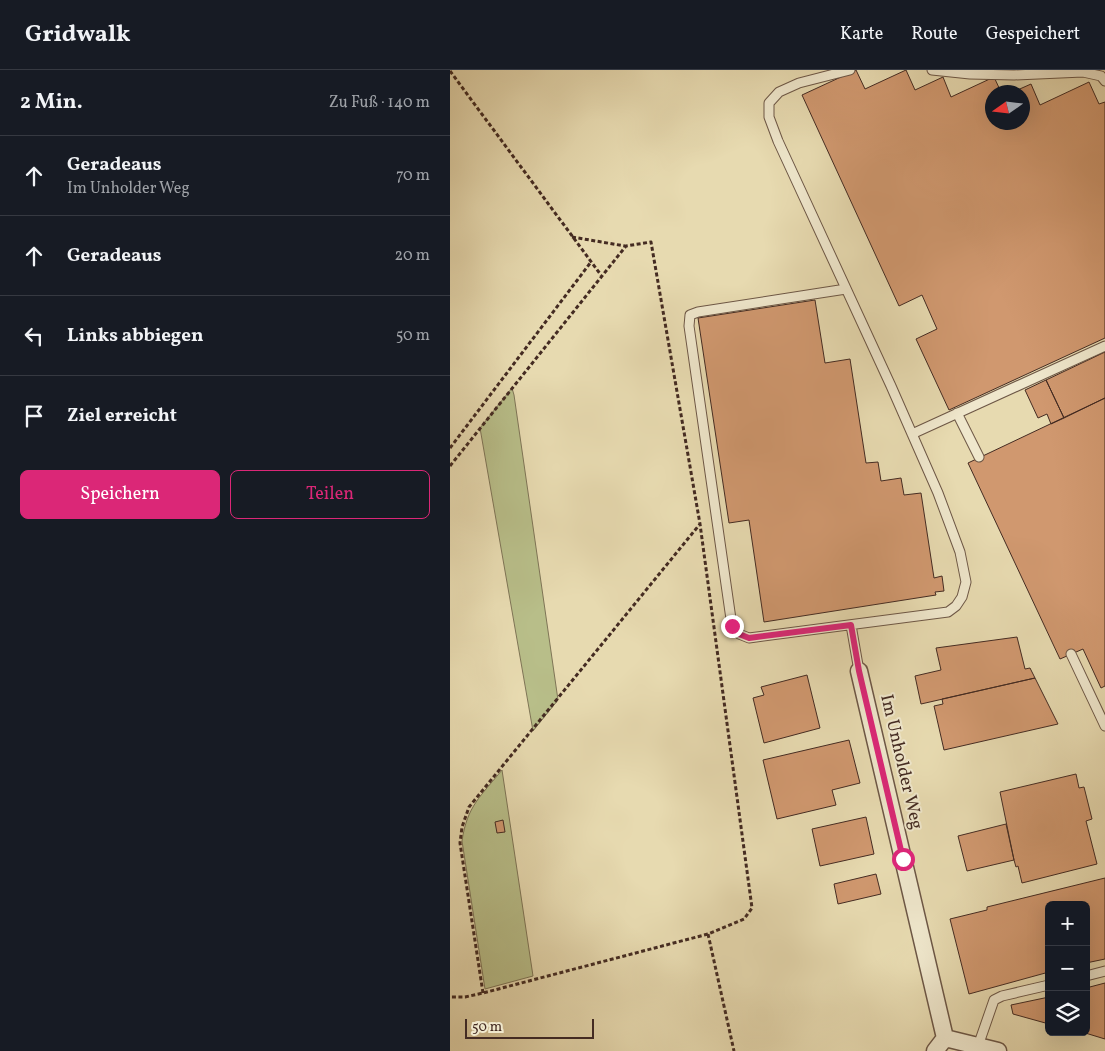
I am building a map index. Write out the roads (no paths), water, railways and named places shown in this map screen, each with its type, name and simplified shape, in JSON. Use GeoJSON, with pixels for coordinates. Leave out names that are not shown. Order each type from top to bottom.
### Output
{"type":"FeatureCollection","features":[{"type":"Feature","properties":{"kind":"street","name":"Im Unholder Weg"},"geometry":{"type":"LineString","coordinates":[[859,671],[940,1044]]}},
{"type":"Feature","properties":{"kind":"street"},"geometry":{"type":"LineString","coordinates":[[940,1044],[978,1046],[998,1051]]}},
{"type":"Feature","properties":{"kind":"lane"},"geometry":{"type":"LineString","coordinates":[[846,289],[698,312],[690,315],[689,326],[732,626],[739,634],[749,638],[948,612],[956,606],[962,597],[966,582],[960,552],[938,493],[769,118],[769,103],[778,92],[799,83],[850,70]]}},
{"type":"Feature","properties":{"kind":"lane"},"geometry":{"type":"LineString","coordinates":[[932,70],[970,74],[1014,75],[1083,72],[1100,76],[1105,81]]}},
{"type":"Feature","properties":{"kind":"lane"},"geometry":{"type":"LineString","coordinates":[[912,434],[1105,346]]}},
{"type":"Feature","properties":{"kind":"lane"},"geometry":{"type":"LineString","coordinates":[[958,413],[979,457]]}},
{"type":"Feature","properties":{"kind":"lane"},"geometry":{"type":"LineString","coordinates":[[851,625],[859,671]]}},
{"type":"Feature","properties":{"kind":"lane"},"geometry":{"type":"LineString","coordinates":[[1071,654],[1105,726]]}},
{"type":"Feature","properties":{"kind":"lane"},"geometry":{"type":"LineString","coordinates":[[1090,975],[1105,971]]}},
{"type":"Feature","properties":{"kind":"lane"},"geometry":{"type":"LineString","coordinates":[[978,1046],[994,1000],[1002,996],[1045,986]]}}]}
